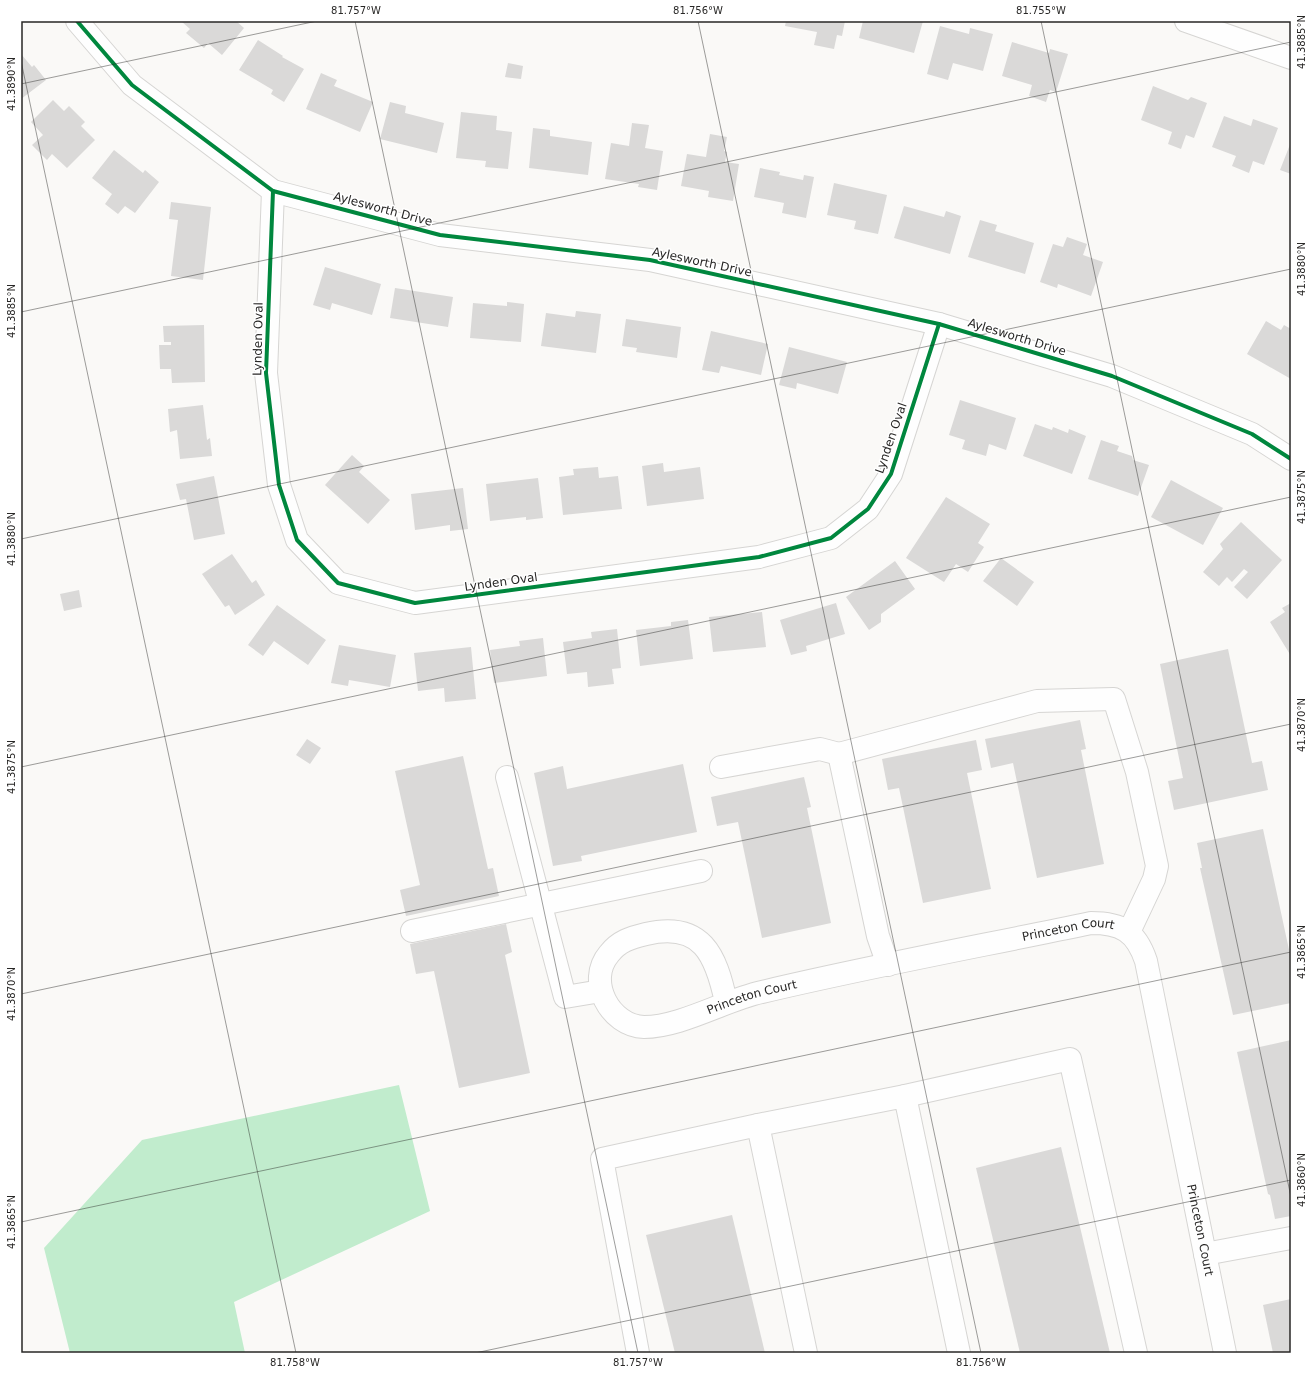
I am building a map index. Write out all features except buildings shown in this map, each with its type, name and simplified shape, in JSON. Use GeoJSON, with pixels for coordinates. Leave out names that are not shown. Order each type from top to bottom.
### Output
{"type":"FeatureCollection","features":[{"type":"Feature","properties":{"kind":"street","name":"Aylesworth Drive"},"geometry":{"type":"LineString","coordinates":[[77,21],[132,85],[273,191],[440,235],[650,260],[939,324],[1112,376],[1252,434],[1291,459]]}},
{"type":"Feature","properties":{"kind":"street"},"geometry":{"type":"LineString","coordinates":[[1186,21],[1291,58]]}},
{"type":"Feature","properties":{"kind":"street","name":"Lynden Oval"},"geometry":{"type":"LineString","coordinates":[[273,191],[266,373],[280,485],[297,540],[338,583],[415,603],[759,557],[831,538],[868,509],[891,474],[939,324]]}},
{"type":"Feature","properties":{"kind":"street"},"geometry":{"type":"LineString","coordinates":[[721,767],[820,748],[839,754],[1037,701],[1114,699],[1137,772],[1157,866],[1154,879],[1129,932]]}},
{"type":"Feature","properties":{"kind":"street"},"geometry":{"type":"LineString","coordinates":[[839,754],[878,936],[888,965]]}},
{"type":"Feature","properties":{"kind":"street"},"geometry":{"type":"LineString","coordinates":[[506,777],[565,998],[601,991],[601,971],[606,957],[615,946],[625,940],[662,931],[679,931],[690,935],[708,951],[720,976],[726,1002]]}},
{"type":"Feature","properties":{"kind":"street"},"geometry":{"type":"LineString","coordinates":[[412,931],[701,871]]}},
{"type":"Feature","properties":{"kind":"street","name":"Princeton Court"},"geometry":{"type":"LineString","coordinates":[[601,991],[606,1004],[612,1012],[628,1023],[636,1026],[655,1026],[760,992],[1091,923],[1112,924],[1129,932],[1139,944],[1146,960],[1225,1353]]}},
{"type":"Feature","properties":{"kind":"street"},"geometry":{"type":"LineString","coordinates":[[638,1353],[602,1159],[758,1125],[905,1096],[1070,1059],[1136,1353]]}},
{"type":"Feature","properties":{"kind":"street"},"geometry":{"type":"LineString","coordinates":[[905,1096],[959,1353]]}},
{"type":"Feature","properties":{"kind":"street"},"geometry":{"type":"LineString","coordinates":[[758,1125],[806,1353]]}},
{"type":"Feature","properties":{"kind":"street"},"geometry":{"type":"LineString","coordinates":[[1205,1254],[1291,1238]]}},
{"type":"Feature","properties":{"kind":"green space"},"geometry":{"type":"Polygon","coordinates":[[[399,1085],[430,1211],[234,1302],[245,1353],[70,1353],[44,1248],[142,1140],[399,1085]]]}},
{"type":"Feature","properties":{"kind":"cycle path"},"geometry":{"type":"LineString","coordinates":[[77,21],[132,85],[273,191],[440,235],[650,260],[939,324],[1112,376],[1252,434],[1291,459]]}},
{"type":"Feature","properties":{"kind":"cycle path"},"geometry":{"type":"LineString","coordinates":[[273,191],[266,373],[279,485],[297,540],[338,583],[415,603],[759,557],[831,538],[868,509],[891,474],[939,324]]}}]}
